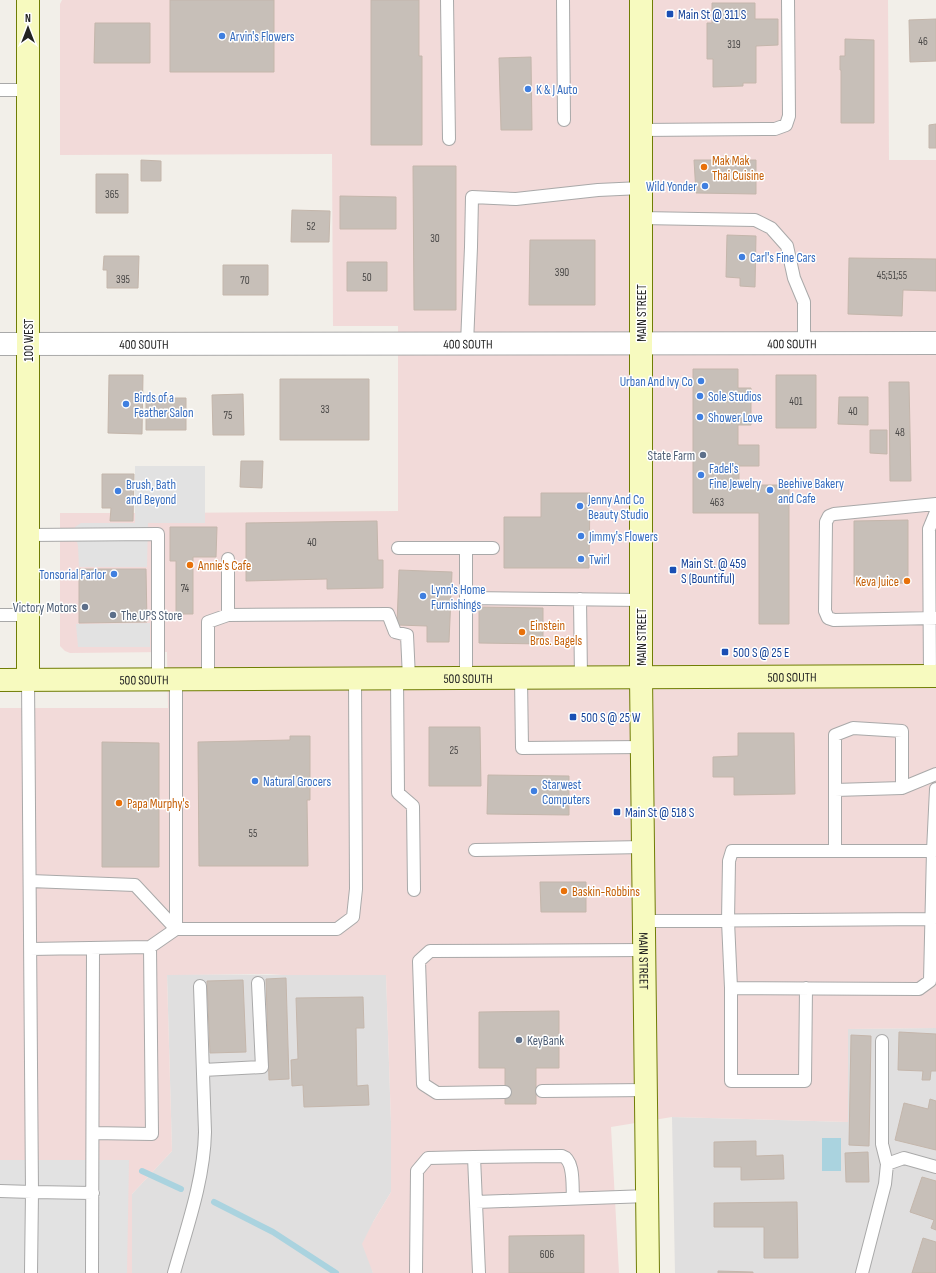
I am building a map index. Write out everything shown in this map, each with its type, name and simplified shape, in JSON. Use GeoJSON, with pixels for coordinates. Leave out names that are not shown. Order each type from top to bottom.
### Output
{"type":"FeatureCollection","features":[{"type":"Feature","properties":{"kind":"street","name":"100 WEST"},"geometry":{"type":"LineString","coordinates":[[28,0],[28,680]]}},
{"type":"Feature","properties":{"kind":"street","name":"MAIN STREET"},"geometry":{"type":"LineString","coordinates":[[641,0],[641,678],[648,1273]]}},
{"type":"Feature","properties":{"kind":"street","name":"400 SOUTH"},"geometry":{"type":"LineString","coordinates":[[0,344],[936,343]]}},
{"type":"Feature","properties":{"kind":"street","name":"500 SOUTH"},"geometry":{"type":"LineString","coordinates":[[0,680],[933,676]]}},
{"type":"Feature","properties":{"kind":"lane"},"geometry":{"type":"LineString","coordinates":[[447,0],[448,139]]}},
{"type":"Feature","properties":{"kind":"lane"},"geometry":{"type":"LineString","coordinates":[[563,0],[564,120]]}},
{"type":"Feature","properties":{"kind":"lane"},"geometry":{"type":"LineString","coordinates":[[641,130],[775,129],[786,124],[789,116],[788,0]]}},
{"type":"Feature","properties":{"kind":"lane"},"geometry":{"type":"LineString","coordinates":[[0,90],[28,90]]}},
{"type":"Feature","properties":{"kind":"lane"},"geometry":{"type":"LineString","coordinates":[[467,344],[472,197],[516,198],[598,190],[641,188]]}},
{"type":"Feature","properties":{"kind":"lane"},"geometry":{"type":"LineString","coordinates":[[641,218],[755,220],[771,228],[787,246],[794,278],[804,302],[804,343]]}},
{"type":"Feature","properties":{"kind":"lane"},"geometry":{"type":"LineString","coordinates":[[933,618],[834,620],[828,618],[825,611],[826,522],[830,516],[834,514],[936,504]]}},
{"type":"Feature","properties":{"kind":"lane"},"geometry":{"type":"LineString","coordinates":[[933,676],[933,618],[929,529],[936,512]]}},
{"type":"Feature","properties":{"kind":"lane"},"geometry":{"type":"LineString","coordinates":[[28,535],[158,534],[167,679],[176,929]]}},
{"type":"Feature","properties":{"kind":"lane"},"geometry":{"type":"LineString","coordinates":[[398,548],[493,548]]}},
{"type":"Feature","properties":{"kind":"lane"},"geometry":{"type":"LineString","coordinates":[[466,548],[466,678]]}},
{"type":"Feature","properties":{"kind":"lane"},"geometry":{"type":"LineString","coordinates":[[228,559],[228,615]]}},
{"type":"Feature","properties":{"kind":"lane"},"geometry":{"type":"LineString","coordinates":[[466,598],[641,600]]}},
{"type":"Feature","properties":{"kind":"lane"},"geometry":{"type":"LineString","coordinates":[[580,599],[582,678]]}},
{"type":"Feature","properties":{"kind":"lane"},"geometry":{"type":"LineString","coordinates":[[208,679],[208,622],[228,615],[388,614],[395,632],[407,635],[403,678],[398,793],[413,806],[414,890]]}},
{"type":"Feature","properties":{"kind":"lane"},"geometry":{"type":"LineString","coordinates":[[0,615],[28,615]]}},
{"type":"Feature","properties":{"kind":"lane"},"geometry":{"type":"LineString","coordinates":[[30,948],[150,948],[176,929],[337,929],[353,917],[356,889],[354,678]]}},
{"type":"Feature","properties":{"kind":"lane"},"geometry":{"type":"LineString","coordinates":[[521,678],[522,748],[643,747]]}},
{"type":"Feature","properties":{"kind":"lane"},"geometry":{"type":"LineString","coordinates":[[28,680],[32,1192],[31,1273]]}},
{"type":"Feature","properties":{"kind":"lane"},"geometry":{"type":"LineString","coordinates":[[836,851],[836,735],[853,728],[902,731],[902,788]]}},
{"type":"Feature","properties":{"kind":"lane"},"geometry":{"type":"LineString","coordinates":[[836,790],[902,788],[936,774]]}},
{"type":"Feature","properties":{"kind":"lane"},"geometry":{"type":"LineString","coordinates":[[730,988],[919,989],[930,981],[936,790]]}},
{"type":"Feature","properties":{"kind":"lane"},"geometry":{"type":"LineString","coordinates":[[476,850],[644,847]]}},
{"type":"Feature","properties":{"kind":"lane"},"geometry":{"type":"LineString","coordinates":[[806,988],[805,1081],[731,1081],[728,921],[729,861],[732,850],[933,851]]}},
{"type":"Feature","properties":{"kind":"lane"},"geometry":{"type":"LineString","coordinates":[[30,881],[135,885],[176,929]]}},
{"type":"Feature","properties":{"kind":"lane"},"geometry":{"type":"LineString","coordinates":[[645,921],[932,919]]}},
{"type":"Feature","properties":{"kind":"lane"},"geometry":{"type":"LineString","coordinates":[[92,1273],[94,948]]}},
{"type":"Feature","properties":{"kind":"lane"},"geometry":{"type":"LineString","coordinates":[[93,1133],[152,1134],[150,948]]}},
{"type":"Feature","properties":{"kind":"lane"},"geometry":{"type":"LineString","coordinates":[[506,1092],[437,1092],[423,1084],[419,961],[430,951],[645,950]]}},
{"type":"Feature","properties":{"kind":"lane"},"geometry":{"type":"LineString","coordinates":[[203,1070],[262,1067],[258,983]]}},
{"type":"Feature","properties":{"kind":"lane"},"geometry":{"type":"LineString","coordinates":[[174,1273],[201,1173],[205,1151],[200,986]]}},
{"type":"Feature","properties":{"kind":"lane"},"geometry":{"type":"LineString","coordinates":[[862,1273],[885,1184],[887,1164],[882,1144],[882,1041]]}},
{"type":"Feature","properties":{"kind":"lane"},"geometry":{"type":"LineString","coordinates":[[542,1091],[647,1090]]}},
{"type":"Feature","properties":{"kind":"lane"},"geometry":{"type":"LineString","coordinates":[[474,1157],[479,1273]]}},
{"type":"Feature","properties":{"kind":"lane"},"geometry":{"type":"LineString","coordinates":[[416,1273],[417,1171],[428,1158],[567,1157],[571,1163],[573,1198]]}},
{"type":"Feature","properties":{"kind":"lane"},"geometry":{"type":"LineString","coordinates":[[887,1164],[904,1158],[936,1167]]}},
{"type":"Feature","properties":{"kind":"lane"},"geometry":{"type":"LineString","coordinates":[[0,1191],[93,1193]]}},
{"type":"Feature","properties":{"kind":"lane"},"geometry":{"type":"LineString","coordinates":[[476,1202],[648,1196]]}},
{"type":"Feature","properties":{"kind":"shaded area"},"geometry":{"type":"Polygon","coordinates":[[[62,0],[888,0],[889,160],[936,160],[936,1028],[848,1029],[848,1122],[672,1117],[611,1127],[619,1273],[373,1273],[362,1244],[391,1192],[391,1122],[386,975],[268,974],[167,975],[172,1151],[132,1194],[132,1273],[0,1273],[0,708],[168,708],[167,652],[70,653],[65,651],[60,646],[60,513],[398,511],[398,326],[333,326],[332,154],[60,155],[60,4],[62,0]]]}},
{"type":"Feature","properties":{"kind":"shaded area"},"geometry":{"type":"Polygon","coordinates":[[[135,466],[205,466],[205,523],[148,523],[147,567],[79,567],[78,546],[77,542],[75,541],[75,527],[81,523],[135,523],[135,466]]]}},
{"type":"Feature","properties":{"kind":"shaded area"},"geometry":{"type":"Polygon","coordinates":[[[150,623],[150,647],[78,647],[76,624],[150,623]]]}},
{"type":"Feature","properties":{"kind":"shaded area"},"geometry":{"type":"Polygon","coordinates":[[[167,974],[386,974],[391,1122],[391,1192],[373,1222],[371,1265],[373,1273],[132,1273],[132,1194],[172,1151],[167,974]]]}},
{"type":"Feature","properties":{"kind":"shaded area"},"geometry":{"type":"Polygon","coordinates":[[[936,1028],[936,1273],[675,1273],[672,1117],[848,1122],[848,1029],[936,1028]]]}},
{"type":"Feature","properties":{"kind":"shaded area"},"geometry":{"type":"Polygon","coordinates":[[[0,1160],[129,1160],[127,1273],[0,1273],[0,1160]]]}},
{"type":"Feature","properties":{"kind":"water"},"geometry":{"type":"Polygon","coordinates":[[[822,1138],[841,1138],[841,1171],[822,1171],[822,1138]]]}},
{"type":"Feature","properties":{"kind":"building","name":"Arvin's Flowers"},"geometry":{"type":"Polygon","coordinates":[[[170,0],[274,0],[274,72],[170,72],[170,0]]]}},
{"type":"Feature","properties":{"kind":"building"},"geometry":{"type":"Polygon","coordinates":[[[371,0],[419,0],[419,56],[422,56],[422,145],[371,145],[371,0]]]}},
{"type":"Feature","properties":{"kind":"building"},"geometry":{"type":"Polygon","coordinates":[[[712,3],[755,3],[755,19],[778,19],[778,45],[756,46],[756,83],[743,83],[743,86],[713,87],[713,59],[707,59],[707,23],[712,23],[712,3]]]}},
{"type":"Feature","properties":{"kind":"building"},"geometry":{"type":"Polygon","coordinates":[[[936,19],[936,61],[910,62],[909,20],[936,19]]]}},
{"type":"Feature","properties":{"kind":"building"},"geometry":{"type":"Polygon","coordinates":[[[95,23],[150,23],[150,63],[94,63],[95,23]]]}},
{"type":"Feature","properties":{"kind":"building"},"geometry":{"type":"Polygon","coordinates":[[[845,39],[874,40],[874,123],[841,123],[840,56],[845,56],[845,39]]]}},
{"type":"Feature","properties":{"kind":"building"},"geometry":{"type":"Polygon","coordinates":[[[531,57],[532,130],[501,130],[499,58],[531,57]]]}},
{"type":"Feature","properties":{"kind":"building"},"geometry":{"type":"Polygon","coordinates":[[[936,124],[936,148],[929,148],[929,125],[936,124]]]}},
{"type":"Feature","properties":{"kind":"building"},"geometry":{"type":"Polygon","coordinates":[[[141,160],[161,161],[161,181],[141,181],[141,160]]]}},
{"type":"Feature","properties":{"kind":"building"},"geometry":{"type":"Polygon","coordinates":[[[694,160],[756,160],[756,194],[696,193],[694,160]]]}},
{"type":"Feature","properties":{"kind":"building"},"geometry":{"type":"Polygon","coordinates":[[[413,166],[456,166],[456,310],[414,310],[413,166]]]}},
{"type":"Feature","properties":{"kind":"building"},"geometry":{"type":"Polygon","coordinates":[[[96,174],[128,174],[128,213],[96,213],[96,174]]]}},
{"type":"Feature","properties":{"kind":"building"},"geometry":{"type":"Polygon","coordinates":[[[340,196],[396,197],[396,229],[340,229],[340,196]]]}},
{"type":"Feature","properties":{"kind":"building"},"geometry":{"type":"Polygon","coordinates":[[[292,210],[330,211],[329,242],[291,242],[292,210]]]}},
{"type":"Feature","properties":{"kind":"building"},"geometry":{"type":"Polygon","coordinates":[[[727,235],[756,236],[755,287],[740,286],[740,278],[726,277],[727,235]]]}},
{"type":"Feature","properties":{"kind":"building"},"geometry":{"type":"Polygon","coordinates":[[[530,240],[595,240],[595,305],[529,305],[530,240]]]}},
{"type":"Feature","properties":{"kind":"building"},"geometry":{"type":"Polygon","coordinates":[[[104,256],[139,256],[138,288],[107,288],[107,270],[103,270],[104,256]]]}},
{"type":"Feature","properties":{"kind":"building"},"geometry":{"type":"Polygon","coordinates":[[[849,258],[936,259],[936,291],[903,290],[902,316],[848,314],[849,258]]]}},
{"type":"Feature","properties":{"kind":"building"},"geometry":{"type":"Polygon","coordinates":[[[347,262],[387,262],[387,291],[347,291],[347,262]]]}},
{"type":"Feature","properties":{"kind":"building"},"geometry":{"type":"Polygon","coordinates":[[[223,265],[268,265],[268,295],[223,295],[223,265]]]}},
{"type":"Feature","properties":{"kind":"building"},"geometry":{"type":"Polygon","coordinates":[[[693,369],[738,369],[738,388],[751,388],[751,425],[738,425],[738,445],[759,445],[759,466],[739,466],[739,485],[789,485],[789,624],[759,624],[759,513],[693,513],[693,369]]]}},
{"type":"Feature","properties":{"kind":"building","name":"Birds of a Feather Salon"},"geometry":{"type":"Polygon","coordinates":[[[109,375],[143,375],[142,434],[108,433],[109,375]]]}},
{"type":"Feature","properties":{"kind":"building"},"geometry":{"type":"Polygon","coordinates":[[[776,375],[816,375],[816,428],[776,428],[776,375]]]}},
{"type":"Feature","properties":{"kind":"building"},"geometry":{"type":"Polygon","coordinates":[[[280,379],[369,379],[369,440],[280,440],[280,379]]]}},
{"type":"Feature","properties":{"kind":"building"},"geometry":{"type":"Polygon","coordinates":[[[889,382],[909,382],[911,481],[890,481],[889,382]]]}},
{"type":"Feature","properties":{"kind":"building"},"geometry":{"type":"Polygon","coordinates":[[[243,394],[244,435],[213,435],[212,395],[243,394]]]}},
{"type":"Feature","properties":{"kind":"building"},"geometry":{"type":"Polygon","coordinates":[[[839,397],[868,397],[868,425],[838,424],[839,397]]]}},
{"type":"Feature","properties":{"kind":"building"},"geometry":{"type":"Polygon","coordinates":[[[146,398],[186,398],[186,430],[146,430],[146,398]]]}},
{"type":"Feature","properties":{"kind":"building"},"geometry":{"type":"Polygon","coordinates":[[[870,430],[887,430],[887,454],[870,453],[870,430]]]}},
{"type":"Feature","properties":{"kind":"building"},"geometry":{"type":"Polygon","coordinates":[[[241,461],[263,461],[262,488],[240,487],[241,461]]]}},
{"type":"Feature","properties":{"kind":"building","name":"Brush, Bath and Beyond"},"geometry":{"type":"Polygon","coordinates":[[[102,474],[134,474],[133,521],[110,521],[111,508],[102,508],[102,474]]]}},
{"type":"Feature","properties":{"kind":"building"},"geometry":{"type":"Polygon","coordinates":[[[541,493],[590,493],[589,568],[504,568],[504,517],[541,517],[541,493]]]}},
{"type":"Feature","properties":{"kind":"building"},"geometry":{"type":"Polygon","coordinates":[[[908,520],[908,583],[854,584],[854,521],[908,520]]]}},
{"type":"Feature","properties":{"kind":"building"},"geometry":{"type":"Polygon","coordinates":[[[377,521],[378,560],[383,560],[383,588],[327,589],[327,579],[246,581],[246,523],[377,521]]]}},
{"type":"Feature","properties":{"kind":"building"},"geometry":{"type":"Polygon","coordinates":[[[170,527],[217,527],[216,557],[193,557],[193,614],[176,614],[176,561],[170,561],[170,527]]]}},
{"type":"Feature","properties":{"kind":"building"},"geometry":{"type":"Polygon","coordinates":[[[934,532],[936,532],[936,583],[935,583],[934,532]]]}},
{"type":"Feature","properties":{"kind":"building"},"geometry":{"type":"Polygon","coordinates":[[[79,569],[146,569],[147,622],[79,623],[79,569]]]}},
{"type":"Feature","properties":{"kind":"building"},"geometry":{"type":"Polygon","coordinates":[[[399,570],[452,572],[449,642],[427,642],[427,626],[397,625],[399,570]]]}},
{"type":"Feature","properties":{"kind":"building"},"geometry":{"type":"Polygon","coordinates":[[[479,607],[543,608],[543,644],[479,643],[479,607]]]}},
{"type":"Feature","properties":{"kind":"building"},"geometry":{"type":"Polygon","coordinates":[[[429,727],[480,727],[481,786],[429,786],[429,727]]]}},
{"type":"Feature","properties":{"kind":"building"},"geometry":{"type":"Polygon","coordinates":[[[738,733],[794,733],[795,794],[734,795],[734,777],[713,777],[713,757],[738,756],[738,733]]]}},
{"type":"Feature","properties":{"kind":"building"},"geometry":{"type":"Polygon","coordinates":[[[290,736],[310,736],[310,800],[307,800],[308,866],[199,866],[198,742],[290,740],[290,736]]]}},
{"type":"Feature","properties":{"kind":"building"},"geometry":{"type":"Polygon","coordinates":[[[102,742],[159,743],[159,867],[102,867],[102,742]]]}},
{"type":"Feature","properties":{"kind":"building"},"geometry":{"type":"Polygon","coordinates":[[[488,775],[569,776],[569,815],[487,814],[488,775]]]}},
{"type":"Feature","properties":{"kind":"building"},"geometry":{"type":"Polygon","coordinates":[[[540,882],[586,882],[586,912],[541,912],[540,882]]]}},
{"type":"Feature","properties":{"kind":"building"},"geometry":{"type":"Polygon","coordinates":[[[286,978],[289,1079],[269,1080],[266,979],[286,978]]]}},
{"type":"Feature","properties":{"kind":"building"},"geometry":{"type":"Polygon","coordinates":[[[243,980],[246,1052],[210,1053],[207,981],[243,980]]]}},
{"type":"Feature","properties":{"kind":"building"},"geometry":{"type":"Polygon","coordinates":[[[363,997],[364,1028],[356,1028],[357,1086],[368,1085],[369,1105],[304,1107],[303,1085],[292,1086],[291,1060],[298,1059],[296,998],[363,997]]]}},
{"type":"Feature","properties":{"kind":"building","name":"KeyBank"},"geometry":{"type":"Polygon","coordinates":[[[559,1011],[559,1068],[536,1068],[536,1104],[505,1104],[505,1068],[479,1068],[479,1012],[559,1011]]]}},
{"type":"Feature","properties":{"kind":"building"},"geometry":{"type":"Polygon","coordinates":[[[899,1032],[936,1034],[936,1071],[931,1071],[930,1080],[922,1080],[923,1071],[898,1070],[899,1032]]]}},
{"type":"Feature","properties":{"kind":"building"},"geometry":{"type":"Polygon","coordinates":[[[851,1035],[871,1036],[869,1146],[849,1145],[851,1035]]]}},
{"type":"Feature","properties":{"kind":"building"},"geometry":{"type":"Polygon","coordinates":[[[930,1099],[936,1101],[936,1150],[895,1140],[904,1103],[928,1109],[930,1099]]]}},
{"type":"Feature","properties":{"kind":"building"},"geometry":{"type":"Polygon","coordinates":[[[756,1141],[756,1156],[783,1155],[784,1179],[741,1180],[741,1167],[714,1167],[714,1142],[756,1141]]]}},
{"type":"Feature","properties":{"kind":"building"},"geometry":{"type":"Polygon","coordinates":[[[868,1152],[869,1182],[846,1182],[845,1153],[868,1152]]]}},
{"type":"Feature","properties":{"kind":"building"},"geometry":{"type":"Polygon","coordinates":[[[922,1177],[936,1181],[936,1230],[931,1228],[934,1220],[910,1212],[922,1177]]]}},
{"type":"Feature","properties":{"kind":"building"},"geometry":{"type":"Polygon","coordinates":[[[797,1202],[798,1258],[764,1258],[764,1227],[714,1227],[714,1203],[797,1202]]]}},
{"type":"Feature","properties":{"kind":"building"},"geometry":{"type":"Polygon","coordinates":[[[584,1235],[584,1273],[509,1273],[509,1236],[584,1235]]]}},
{"type":"Feature","properties":{"kind":"building"},"geometry":{"type":"Polygon","coordinates":[[[923,1238],[936,1242],[936,1273],[912,1273],[923,1238]]]}},
{"type":"Feature","properties":{"kind":"building"},"geometry":{"type":"Polygon","coordinates":[[[718,1271],[753,1272],[753,1273],[718,1273],[718,1271]]]}},
{"type":"Feature","properties":{"kind":"waterway"},"geometry":{"type":"LineString","coordinates":[[142,1171],[181,1189]]}},
{"type":"Feature","properties":{"kind":"waterway"},"geometry":{"type":"LineString","coordinates":[[214,1202],[273,1232],[336,1273]]}},
{"type":"Feature","properties":{"kind":"place","name":"Main St @ 311 S"},"geometry":{"type":"Point","coordinates":[670,14]}},
{"type":"Feature","properties":{"kind":"place","name":"Arvin's Flowers"},"geometry":{"type":"Point","coordinates":[222,36]}},
{"type":"Feature","properties":{"kind":"place","name":"K & J Auto"},"geometry":{"type":"Point","coordinates":[528,89]}},
{"type":"Feature","properties":{"kind":"place","name":"Mak Mak Thai Cuisine"},"geometry":{"type":"Point","coordinates":[704,167]}},
{"type":"Feature","properties":{"kind":"place","name":"Wild Yonder"},"geometry":{"type":"Point","coordinates":[705,186]}},
{"type":"Feature","properties":{"kind":"place","name":"Carl's Fine Cars"},"geometry":{"type":"Point","coordinates":[742,257]}},
{"type":"Feature","properties":{"kind":"place","name":"Urban And Ivy Co"},"geometry":{"type":"Point","coordinates":[701,381]}},
{"type":"Feature","properties":{"kind":"place","name":"Sole Studios"},"geometry":{"type":"Point","coordinates":[700,396]}},
{"type":"Feature","properties":{"kind":"place","name":"Birds of a Feather Salon"},"geometry":{"type":"Point","coordinates":[126,404]}},
{"type":"Feature","properties":{"kind":"place","name":"Shower Love"},"geometry":{"type":"Point","coordinates":[700,417]}},
{"type":"Feature","properties":{"kind":"place","name":"State Farm"},"geometry":{"type":"Point","coordinates":[703,455]}},
{"type":"Feature","properties":{"kind":"place","name":"Fadel's Fine Jewelry"},"geometry":{"type":"Point","coordinates":[701,475]}},
{"type":"Feature","properties":{"kind":"place","name":"Beehive Bakery and Cafe"},"geometry":{"type":"Point","coordinates":[770,490]}},
{"type":"Feature","properties":{"kind":"place","name":"Brush, Bath and Beyond"},"geometry":{"type":"Point","coordinates":[118,491]}},
{"type":"Feature","properties":{"kind":"place","name":"Jenny And Co Beauty Studio"},"geometry":{"type":"Point","coordinates":[580,506]}},
{"type":"Feature","properties":{"kind":"place","name":"Jimmy's Flowers"},"geometry":{"type":"Point","coordinates":[581,536]}},
{"type":"Feature","properties":{"kind":"place","name":"Twirl"},"geometry":{"type":"Point","coordinates":[581,559]}},
{"type":"Feature","properties":{"kind":"place","name":"Annie's Cafe"},"geometry":{"type":"Point","coordinates":[190,565]}},
{"type":"Feature","properties":{"kind":"place","name":"Main St. @ 459 S (Bountiful)"},"geometry":{"type":"Point","coordinates":[673,570]}},
{"type":"Feature","properties":{"kind":"place","name":"Tonsorial Parlor"},"geometry":{"type":"Point","coordinates":[114,574]}},
{"type":"Feature","properties":{"kind":"place","name":"Keva Juice"},"geometry":{"type":"Point","coordinates":[907,581]}},
{"type":"Feature","properties":{"kind":"place","name":"Lynn's Home Furnishings"},"geometry":{"type":"Point","coordinates":[423,596]}},
{"type":"Feature","properties":{"kind":"place","name":"Victory Motors"},"geometry":{"type":"Point","coordinates":[85,607]}},
{"type":"Feature","properties":{"kind":"place","name":"The UPS Store"},"geometry":{"type":"Point","coordinates":[113,615]}},
{"type":"Feature","properties":{"kind":"place","name":"Einstein Bros. Bagels"},"geometry":{"type":"Point","coordinates":[522,632]}},
{"type":"Feature","properties":{"kind":"place","name":"500 S @ 25 E"},"geometry":{"type":"Point","coordinates":[725,652]}},
{"type":"Feature","properties":{"kind":"place","name":"500 S @ 25 W"},"geometry":{"type":"Point","coordinates":[573,717]}},
{"type":"Feature","properties":{"kind":"place","name":"Natural Grocers"},"geometry":{"type":"Point","coordinates":[255,781]}},
{"type":"Feature","properties":{"kind":"place","name":"Starwest Computers"},"geometry":{"type":"Point","coordinates":[534,791]}},
{"type":"Feature","properties":{"kind":"place","name":"Papa Murphy's"},"geometry":{"type":"Point","coordinates":[119,803]}},
{"type":"Feature","properties":{"kind":"place","name":"Main St @ 518 S"},"geometry":{"type":"Point","coordinates":[617,812]}},
{"type":"Feature","properties":{"kind":"place","name":"Baskin-Robbins"},"geometry":{"type":"Point","coordinates":[564,891]}},
{"type":"Feature","properties":{"kind":"place","name":"KeyBank"},"geometry":{"type":"Point","coordinates":[519,1040]}}]}
